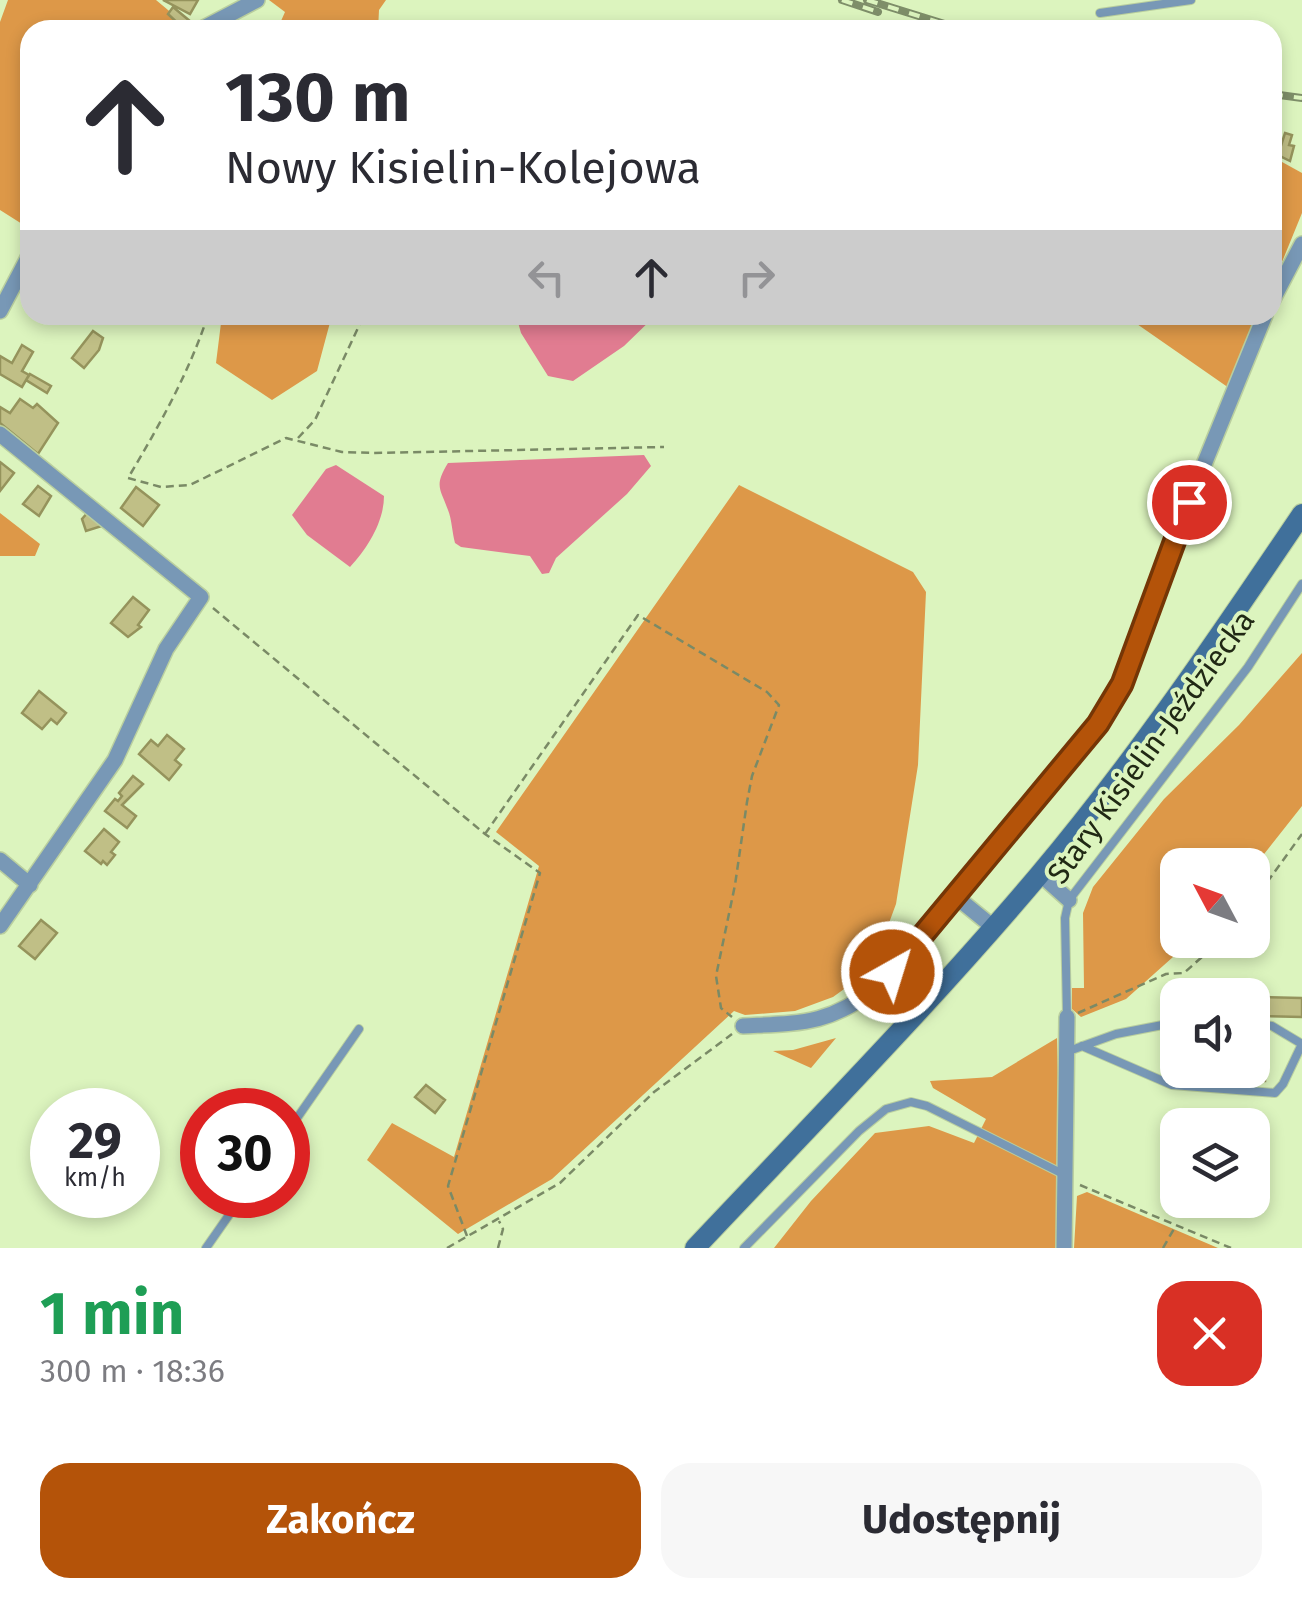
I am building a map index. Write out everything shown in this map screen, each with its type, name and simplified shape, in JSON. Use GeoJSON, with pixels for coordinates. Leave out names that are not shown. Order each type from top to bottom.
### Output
{"type":"FeatureCollection","features":[{"type":"Feature","properties":{"kind":"main road"},"geometry":{"type":"LineString","coordinates":[[695,1248],[1040,874],[1111,786],[1302,514]]}},
{"type":"Feature","properties":{"kind":"street"},"geometry":{"type":"LineString","coordinates":[[219,20],[256,0]]}},
{"type":"Feature","properties":{"kind":"street"},"geometry":{"type":"LineString","coordinates":[[1282,281],[1302,244]]}},
{"type":"Feature","properties":{"kind":"street"},"geometry":{"type":"LineString","coordinates":[[0,311],[20,273]]}},
{"type":"Feature","properties":{"kind":"street"},"geometry":{"type":"LineString","coordinates":[[743,1026],[809,1022],[836,1015],[857,1003],[892,972],[1098,724],[1122,684],[1202,468],[1261,325]]}},
{"type":"Feature","properties":{"kind":"street"},"geometry":{"type":"LineString","coordinates":[[0,434],[200,597],[166,649],[115,760],[0,926]]}},
{"type":"Feature","properties":{"kind":"street"},"geometry":{"type":"LineString","coordinates":[[0,860],[30,886]]}},
{"type":"Feature","properties":{"kind":"street"},"geometry":{"type":"LineString","coordinates":[[1040,874],[1069,900]]}},
{"type":"Feature","properties":{"kind":"street"},"geometry":{"type":"LineString","coordinates":[[956,896],[992,928]]}},
{"type":"Feature","properties":{"kind":"street","name":"Stary Kisielin-Jeździecka"},"geometry":{"type":"LineString","coordinates":[[1064,1248],[1074,1049],[1067,1018]]}},
{"type":"Feature","properties":{"kind":"lane"},"geometry":{"type":"LineString","coordinates":[[1100,13],[1191,0]]}},
{"type":"Feature","properties":{"kind":"lane","name":"Stary Kisielin-Jeździecka"},"geometry":{"type":"LineString","coordinates":[[1067,1018],[1065,918],[1069,900],[1248,668],[1302,584]]}},
{"type":"Feature","properties":{"kind":"lane"},"geometry":{"type":"LineString","coordinates":[[1074,1049],[1116,1034],[1160,1025]]}},
{"type":"Feature","properties":{"kind":"lane"},"geometry":{"type":"LineString","coordinates":[[1074,1049],[1172,1086],[1276,1093],[1302,1044],[1270,1026]]}},
{"type":"Feature","properties":{"kind":"lane"},"geometry":{"type":"LineString","coordinates":[[310,1099],[359,1029]]}},
{"type":"Feature","properties":{"kind":"lane"},"geometry":{"type":"LineString","coordinates":[[744,1248],[859,1131],[886,1109],[911,1102],[1066,1176]]}},
{"type":"Feature","properties":{"kind":"lane"},"geometry":{"type":"LineString","coordinates":[[206,1248],[227,1218]]}},
{"type":"Feature","properties":{"kind":"path"},"geometry":{"type":"LineString","coordinates":[[205,325],[196,352],[128,478],[160,487],[190,485],[286,438],[342,452],[664,446]]}},
{"type":"Feature","properties":{"kind":"path"},"geometry":{"type":"LineString","coordinates":[[297,439],[315,420],[359,325]]}},
{"type":"Feature","properties":{"kind":"path"},"geometry":{"type":"LineString","coordinates":[[200,597],[486,834],[540,872],[448,1186],[468,1238]]}},
{"type":"Feature","properties":{"kind":"path"},"geometry":{"type":"LineString","coordinates":[[448,1248],[560,1183],[654,1092],[743,1026],[721,1008],[716,976],[752,776],[779,704],[766,692],[638,615],[486,834]]}},
{"type":"Feature","properties":{"kind":"path"},"geometry":{"type":"LineString","coordinates":[[1270,878],[1302,834]]}},
{"type":"Feature","properties":{"kind":"path"},"geometry":{"type":"LineString","coordinates":[[1067,1018],[1166,974],[1184,973],[1201,958]]}},
{"type":"Feature","properties":{"kind":"path"},"geometry":{"type":"LineString","coordinates":[[1066,1176],[1081,1186],[1231,1248]]}},
{"type":"Feature","properties":{"kind":"path"},"geometry":{"type":"LineString","coordinates":[[498,1220],[503,1230],[498,1248]]}},
{"type":"Feature","properties":{"kind":"path"},"geometry":{"type":"LineString","coordinates":[[1162,1248],[1176,1226]]}},
{"type":"Feature","properties":{"kind":"shaded area"},"geometry":{"type":"Polygon","coordinates":[[[8,0],[156,0],[180,20],[20,20],[20,223],[0,210],[0,22],[8,0]]]}},
{"type":"Feature","properties":{"kind":"shaded area"},"geometry":{"type":"Polygon","coordinates":[[[269,0],[386,0],[379,10],[378,20],[281,20],[285,12],[269,0]]]}},
{"type":"Feature","properties":{"kind":"shaded area"},"geometry":{"type":"Polygon","coordinates":[[[1282,162],[1302,173],[1302,213],[1282,262],[1282,162]]]}},
{"type":"Feature","properties":{"kind":"shaded area"},"geometry":{"type":"Polygon","coordinates":[[[221,325],[329,325],[317,371],[272,400],[216,363],[221,325]]]}},
{"type":"Feature","properties":{"kind":"shaded area"},"geometry":{"type":"Polygon","coordinates":[[[519,325],[646,325],[624,346],[573,381],[548,376],[519,325]]]}},
{"type":"Feature","properties":{"kind":"shaded area"},"geometry":{"type":"Polygon","coordinates":[[[1138,325],[1255,325],[1229,388],[1138,325]]]}},
{"type":"Feature","properties":{"kind":"shaded area"},"geometry":{"type":"Polygon","coordinates":[[[644,455],[651,466],[627,494],[556,558],[549,573],[542,574],[530,556],[455,543],[440,487],[448,463],[644,455]]]}},
{"type":"Feature","properties":{"kind":"shaded area"},"geometry":{"type":"Polygon","coordinates":[[[336,465],[384,496],[373,534],[350,567],[307,535],[292,515],[326,469],[336,465]]]}},
{"type":"Feature","properties":{"kind":"shaded area"},"geometry":{"type":"Polygon","coordinates":[[[739,485],[913,572],[926,592],[918,765],[896,904],[872,969],[833,997],[795,1011],[745,1015],[734,1011],[552,1179],[458,1234],[367,1160],[392,1123],[454,1157],[539,866],[496,832],[739,485]]]}},
{"type":"Feature","properties":{"kind":"shaded area"},"geometry":{"type":"Polygon","coordinates":[[[0,513],[40,544],[35,556],[0,556],[0,513]]]}},
{"type":"Feature","properties":{"kind":"shaded area"},"geometry":{"type":"Polygon","coordinates":[[[1302,653],[1302,806],[1269,848],[1160,848],[1160,958],[1172,958],[1126,999],[1081,1017],[1072,1009],[1072,988],[1084,988],[1083,913],[1093,887],[1164,799],[1239,725],[1302,653]]]}},
{"type":"Feature","properties":{"kind":"shaded area"},"geometry":{"type":"Polygon","coordinates":[[[836,1038],[811,1068],[773,1051],[793,1050],[836,1038]]]}},
{"type":"Feature","properties":{"kind":"shaded area"},"geometry":{"type":"Polygon","coordinates":[[[1057,1038],[1061,1183],[1057,1248],[774,1248],[811,1201],[875,1133],[929,1126],[974,1143],[986,1119],[933,1088],[930,1081],[992,1077],[1057,1038]]]}},
{"type":"Feature","properties":{"kind":"shaded area"},"geometry":{"type":"Polygon","coordinates":[[[1087,1192],[1218,1248],[1074,1248],[1077,1196],[1087,1192]]]}},
{"type":"Feature","properties":{"kind":"building"},"geometry":{"type":"Polygon","coordinates":[[[163,0],[198,0],[190,14],[163,0]]]}},
{"type":"Feature","properties":{"kind":"building"},"geometry":{"type":"Polygon","coordinates":[[[173,7],[189,20],[174,20],[168,14],[173,7]]]}},
{"type":"Feature","properties":{"kind":"building"},"geometry":{"type":"Polygon","coordinates":[[[1285,133],[1292,135],[1290,161],[1282,157],[1285,133]]]}},
{"type":"Feature","properties":{"kind":"building"},"geometry":{"type":"Polygon","coordinates":[[[93,331],[103,338],[99,350],[84,368],[72,358],[93,331]]]}},
{"type":"Feature","properties":{"kind":"building"},"geometry":{"type":"Polygon","coordinates":[[[22,345],[33,352],[22,371],[29,375],[22,387],[0,374],[0,356],[12,363],[22,345]]]}},
{"type":"Feature","properties":{"kind":"building"},"geometry":{"type":"Polygon","coordinates":[[[30,374],[51,386],[47,393],[26,380],[30,374]]]}},
{"type":"Feature","properties":{"kind":"building"},"geometry":{"type":"Polygon","coordinates":[[[20,399],[33,408],[37,404],[58,423],[38,454],[0,423],[0,407],[10,413],[20,399]]]}},
{"type":"Feature","properties":{"kind":"building"},"geometry":{"type":"Polygon","coordinates":[[[0,462],[14,473],[0,491],[0,462]]]}},
{"type":"Feature","properties":{"kind":"building"},"geometry":{"type":"Polygon","coordinates":[[[38,486],[51,496],[39,516],[23,504],[38,486]]]}},
{"type":"Feature","properties":{"kind":"building"},"geometry":{"type":"Polygon","coordinates":[[[136,487],[159,505],[143,526],[121,508],[136,487]]]}},
{"type":"Feature","properties":{"kind":"building"},"geometry":{"type":"Polygon","coordinates":[[[89,511],[105,525],[86,531],[82,519],[89,511]]]}},
{"type":"Feature","properties":{"kind":"building"},"geometry":{"type":"Polygon","coordinates":[[[133,597],[149,610],[138,625],[141,627],[128,637],[111,623],[133,597]]]}},
{"type":"Feature","properties":{"kind":"building"},"geometry":{"type":"Polygon","coordinates":[[[39,691],[66,713],[57,724],[51,719],[42,729],[22,713],[39,691]]]}},
{"type":"Feature","properties":{"kind":"building"},"geometry":{"type":"Polygon","coordinates":[[[167,735],[184,749],[175,760],[181,765],[169,780],[139,754],[151,740],[158,746],[167,735]]]}},
{"type":"Feature","properties":{"kind":"building"},"geometry":{"type":"Polygon","coordinates":[[[133,776],[143,784],[122,805],[136,816],[127,828],[105,811],[122,796],[119,793],[133,776]]]}},
{"type":"Feature","properties":{"kind":"building"},"geometry":{"type":"Polygon","coordinates":[[[104,829],[119,842],[107,865],[85,851],[104,829]]]}},
{"type":"Feature","properties":{"kind":"building"},"geometry":{"type":"Polygon","coordinates":[[[41,920],[57,933],[35,959],[19,946],[41,920]]]}},
{"type":"Feature","properties":{"kind":"building"},"geometry":{"type":"Polygon","coordinates":[[[1270,997],[1302,998],[1302,1017],[1270,1016],[1270,997]]]}},
{"type":"Feature","properties":{"kind":"building"},"geometry":{"type":"Polygon","coordinates":[[[426,1085],[445,1100],[435,1113],[415,1097],[426,1085]]]}},
{"type":"Feature","properties":{"kind":"railway"},"geometry":{"type":"LineString","coordinates":[[842,0],[878,12]]}},
{"type":"Feature","properties":{"kind":"railway"},"geometry":{"type":"LineString","coordinates":[[867,0],[932,20]]}},
{"type":"Feature","properties":{"kind":"railway"},"geometry":{"type":"LineString","coordinates":[[1282,95],[1302,98]]}},
{"type":"Feature","properties":{"kind":"route"},"geometry":{"type":"LineString","coordinates":[[892,972],[1098,724],[1122,684],[1189,502]]}}]}
